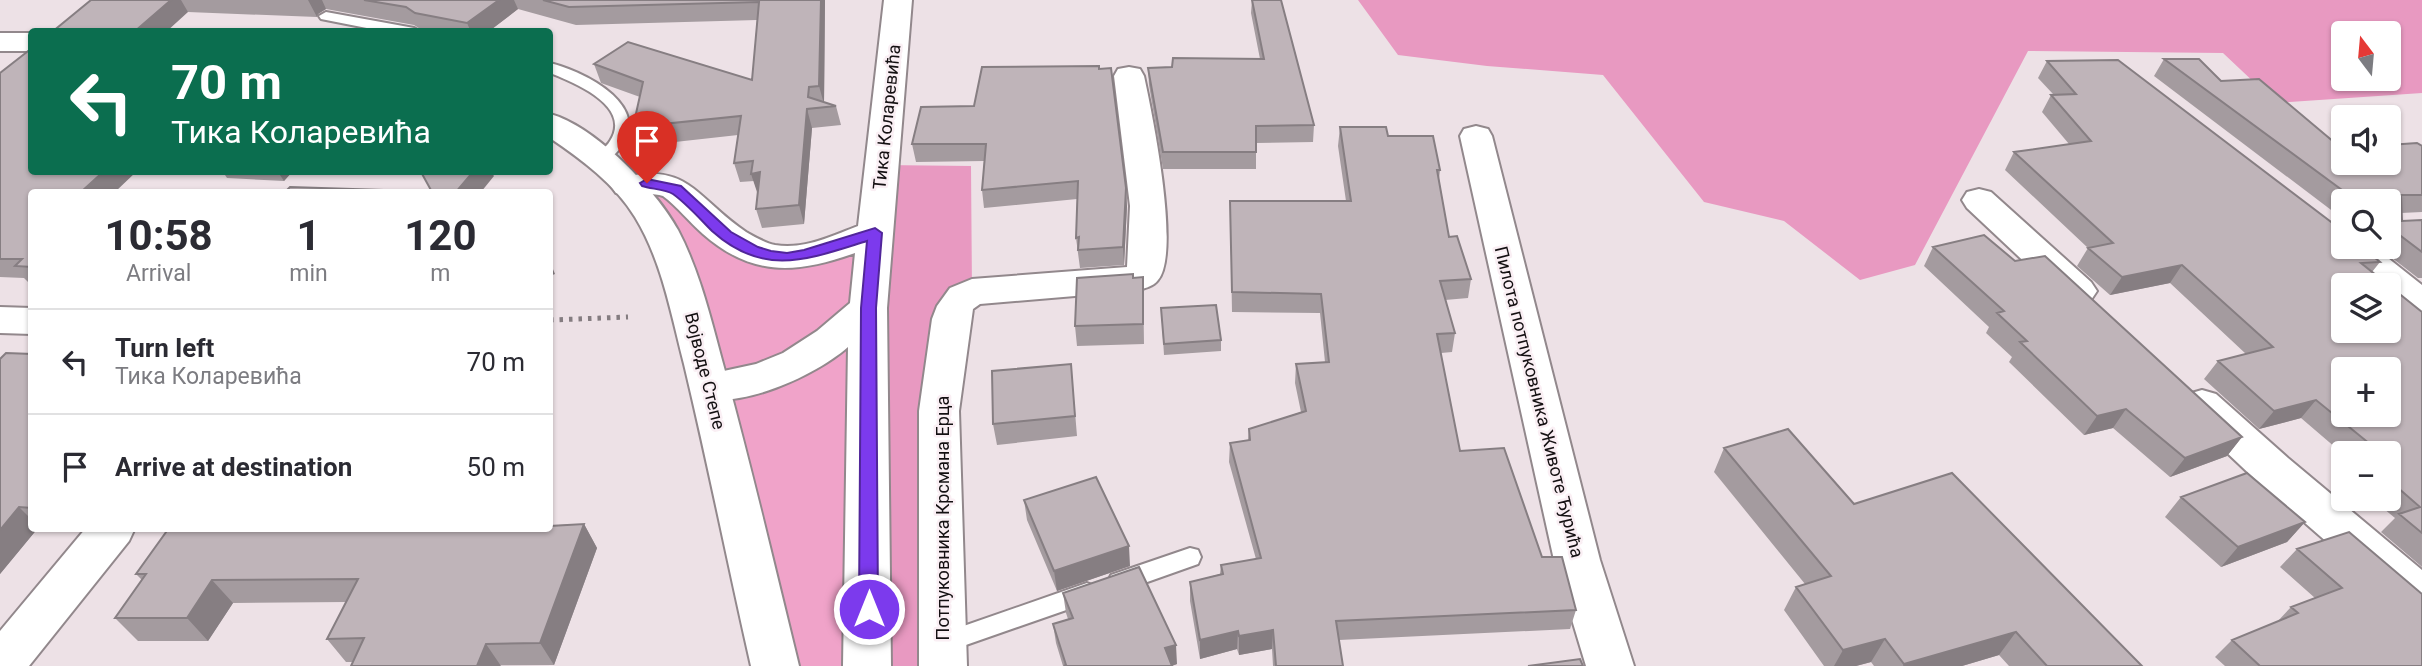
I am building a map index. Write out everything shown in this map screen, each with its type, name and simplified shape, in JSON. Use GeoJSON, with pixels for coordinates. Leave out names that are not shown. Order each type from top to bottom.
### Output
{"type":"FeatureCollection","features":[{"type":"Feature","properties":{"kind":"street","name":"Тика Коларевића"},"geometry":{"type":"LineString","coordinates":[[867,666],[868,308],[898,0]]}},
{"type":"Feature","properties":{"kind":"street"},"geometry":{"type":"LineString","coordinates":[[0,42],[28,41]]}},
{"type":"Feature","properties":{"kind":"street","name":"Потпуковника Крсмана Ерца"},"geometry":{"type":"LineString","coordinates":[[943,655],[939,411],[955,305],[959,298],[972,292],[1134,279],[1144,274],[1148,262],[1146,203],[1138,123],[1129,76]]}},
{"type":"Feature","properties":{"kind":"street","name":"Војводе Степе"},"geometry":{"type":"LineString","coordinates":[[553,126],[598,159],[628,186],[649,212],[671,250],[710,387],[775,666]]}},
{"type":"Feature","properties":{"kind":"street","name":"Пилота потпуковника Животе Ђурића"},"geometry":{"type":"LineString","coordinates":[[1476,136],[1577,560],[1610,666]]}},
{"type":"Feature","properties":{"kind":"street"},"geometry":{"type":"LineString","coordinates":[[628,186],[647,183],[676,190],[726,235],[752,251],[770,256],[787,258],[806,255],[875,233]]}},
{"type":"Feature","properties":{"kind":"street"},"geometry":{"type":"LineString","coordinates":[[1979,200],[2100,312]]}},
{"type":"Feature","properties":{"kind":"street"},"geometry":{"type":"LineString","coordinates":[[2366,259],[2422,304]]}},
{"type":"Feature","properties":{"kind":"street"},"geometry":{"type":"LineString","coordinates":[[710,387],[757,379],[795,366],[844,332],[868,308]]}},
{"type":"Feature","properties":{"kind":"street"},"geometry":{"type":"LineString","coordinates":[[0,320],[28,321]]}},
{"type":"Feature","properties":{"kind":"street"},"geometry":{"type":"LineString","coordinates":[[2171,377],[2273,470],[2422,597]]}},
{"type":"Feature","properties":{"kind":"street"},"geometry":{"type":"LineString","coordinates":[[0,666],[110,532]]}},
{"type":"Feature","properties":{"kind":"lane"},"geometry":{"type":"LineString","coordinates":[[326,16],[392,28]]}},
{"type":"Feature","properties":{"kind":"lane"},"geometry":{"type":"LineString","coordinates":[[553,69],[605,95],[620,112],[623,126],[618,144],[598,159]]}},
{"type":"Feature","properties":{"kind":"lane"},"geometry":{"type":"LineString","coordinates":[[943,655],[1190,558]]}},
{"type":"Feature","properties":{"kind":"path"},"geometry":{"type":"LineString","coordinates":[[553,320],[628,317]]}},
{"type":"Feature","properties":{"kind":"shaded area"},"geometry":{"type":"Polygon","coordinates":[[[1358,0],[2422,0],[2422,93],[2276,103],[2223,53],[2028,51],[1915,265],[1860,280],[1784,221],[1704,202],[1603,75],[1487,66],[1398,55],[1358,0]]]}},
{"type":"Feature","properties":{"kind":"shaded area"},"geometry":{"type":"Polygon","coordinates":[[[882,165],[971,166],[972,292],[959,299],[943,666],[867,666],[882,165]]]}},
{"type":"Feature","properties":{"kind":"shaded area"},"geometry":{"type":"Polygon","coordinates":[[[647,183],[770,256],[875,233],[867,666],[775,666],[647,183]]]}},
{"type":"Feature","properties":{"kind":"building"},"geometry":{"type":"Polygon","coordinates":[[[91,0],[171,0],[139,28],[57,28],[91,0]]]}},
{"type":"Feature","properties":{"kind":"building"},"geometry":{"type":"Polygon","coordinates":[[[364,0],[499,0],[467,23],[415,13],[406,7],[364,0]]]}},
{"type":"Feature","properties":{"kind":"building"},"geometry":{"type":"Polygon","coordinates":[[[543,0],[821,0],[819,86],[809,87],[808,97],[836,106],[807,109],[799,205],[756,209],[760,172],[751,174],[753,161],[734,163],[741,116],[633,127],[643,82],[594,64],[628,42],[752,80],[759,2],[569,7],[543,0]]]}},
{"type":"Feature","properties":{"kind":"building"},"geometry":{"type":"Polygon","coordinates":[[[1252,0],[1281,0],[1314,125],[1256,126],[1256,152],[1163,152],[1148,68],[1172,67],[1173,58],[1264,59],[1252,0]]]}},
{"type":"Feature","properties":{"kind":"building"},"geometry":{"type":"Polygon","coordinates":[[[28,51],[28,175],[100,175],[84,189],[28,189],[28,267],[15,266],[22,259],[0,259],[0,73],[28,51]]]}},
{"type":"Feature","properties":{"kind":"building"},"geometry":{"type":"Polygon","coordinates":[[[2164,59],[2199,59],[2221,81],[2259,79],[2331,140],[2331,175],[2401,175],[2401,144],[2417,143],[2422,146],[2422,195],[2401,195],[2401,189],[2341,189],[2164,59]]]}},
{"type":"Feature","properties":{"kind":"building"},"geometry":{"type":"Polygon","coordinates":[[[2118,60],[2331,222],[2331,259],[2376,259],[2380,262],[2361,263],[2373,273],[2331,273],[2331,343],[2401,343],[2401,295],[2422,312],[2422,533],[2399,514],[2420,507],[2401,490],[2401,441],[2366,441],[2349,427],[2401,427],[2401,357],[2331,357],[2331,412],[2316,400],[2274,411],[2218,361],[2273,347],[2182,265],[2122,277],[2088,248],[2113,243],[2014,152],[2091,141],[2051,95],[2076,94],[2047,61],[2118,60]]]}},
{"type":"Feature","properties":{"kind":"building"},"geometry":{"type":"Polygon","coordinates":[[[1099,66],[1099,69],[1111,68],[1126,188],[1123,247],[1078,250],[1078,181],[982,190],[986,144],[912,144],[921,107],[974,106],[982,67],[1099,66]]]}},
{"type":"Feature","properties":{"kind":"building"},"geometry":{"type":"Polygon","coordinates":[[[1340,127],[1386,127],[1388,136],[1433,136],[1449,237],[1457,236],[1471,279],[1440,281],[1455,333],[1437,334],[1460,451],[1504,448],[1542,557],[1562,557],[1576,610],[1336,621],[1343,666],[1276,666],[1273,630],[1239,636],[1238,631],[1200,640],[1190,582],[1223,574],[1221,565],[1261,558],[1230,443],[1250,440],[1249,429],[1306,411],[1296,364],[1329,362],[1321,294],[1232,292],[1230,201],[1351,201],[1340,127]]]}},
{"type":"Feature","properties":{"kind":"building"},"geometry":{"type":"Polygon","coordinates":[[[423,175],[470,175],[459,189],[430,189],[423,175]]]}},
{"type":"Feature","properties":{"kind":"building"},"geometry":{"type":"Polygon","coordinates":[[[290,187],[352,189],[288,189],[290,187]]]}},
{"type":"Feature","properties":{"kind":"building"},"geometry":{"type":"Polygon","coordinates":[[[2401,195],[2402,221],[2422,220],[2422,252],[2401,236],[2401,195]]]}},
{"type":"Feature","properties":{"kind":"building"},"geometry":{"type":"Polygon","coordinates":[[[1984,235],[2015,261],[2045,256],[2242,437],[2185,458],[2126,409],[2097,416],[2020,342],[2027,341],[1997,313],[2004,311],[1933,247],[1984,235]]]}},
{"type":"Feature","properties":{"kind":"building"},"geometry":{"type":"Polygon","coordinates":[[[1133,274],[1133,278],[1143,277],[1143,324],[1075,326],[1077,278],[1133,274]]]}},
{"type":"Feature","properties":{"kind":"building"},"geometry":{"type":"Polygon","coordinates":[[[1216,305],[1221,340],[1164,344],[1161,308],[1216,305]]]}},
{"type":"Feature","properties":{"kind":"building"},"geometry":{"type":"Polygon","coordinates":[[[6,353],[28,354],[28,508],[19,507],[0,530],[0,359],[6,353]]]}},
{"type":"Feature","properties":{"kind":"building"},"geometry":{"type":"Polygon","coordinates":[[[1071,364],[1075,416],[993,424],[992,371],[1071,364]]]}},
{"type":"Feature","properties":{"kind":"building"},"geometry":{"type":"Polygon","coordinates":[[[1788,429],[1854,504],[1952,473],[2142,666],[2047,666],[2016,632],[1904,664],[1885,639],[1843,650],[1796,587],[1831,576],[1724,448],[1788,429]]]}},
{"type":"Feature","properties":{"kind":"building"},"geometry":{"type":"Polygon","coordinates":[[[2247,473],[2305,522],[2238,547],[2181,497],[2247,473]]]}},
{"type":"Feature","properties":{"kind":"building"},"geometry":{"type":"Polygon","coordinates":[[[1096,477],[1129,546],[1054,571],[1024,500],[1096,477]]]}},
{"type":"Feature","properties":{"kind":"building"},"geometry":{"type":"Polygon","coordinates":[[[584,524],[540,643],[486,644],[477,666],[351,666],[364,638],[327,639],[358,579],[212,580],[187,618],[115,618],[146,574],[136,574],[166,532],[553,532],[553,526],[584,524]]]}},
{"type":"Feature","properties":{"kind":"building"},"geometry":{"type":"Polygon","coordinates":[[[2349,532],[2422,594],[2422,666],[2260,666],[2232,640],[2298,613],[2291,607],[2342,588],[2297,549],[2349,532]]]}},
{"type":"Feature","properties":{"kind":"building"},"geometry":{"type":"Polygon","coordinates":[[[1139,567],[1176,645],[1165,648],[1172,666],[1064,666],[1066,665],[1053,624],[1073,618],[1063,593],[1139,567]]]}},
{"type":"Feature","properties":{"kind":"building"},"geometry":{"type":"Polygon","coordinates":[[[1580,659],[1583,666],[1528,666],[1580,659]]]}},
{"type":"Feature","properties":{"kind":"route"},"geometry":{"type":"LineString","coordinates":[[647,183],[676,190],[726,235],[752,251],[770,256],[787,258],[806,255],[875,233],[868,308],[869,609]]}}]}
